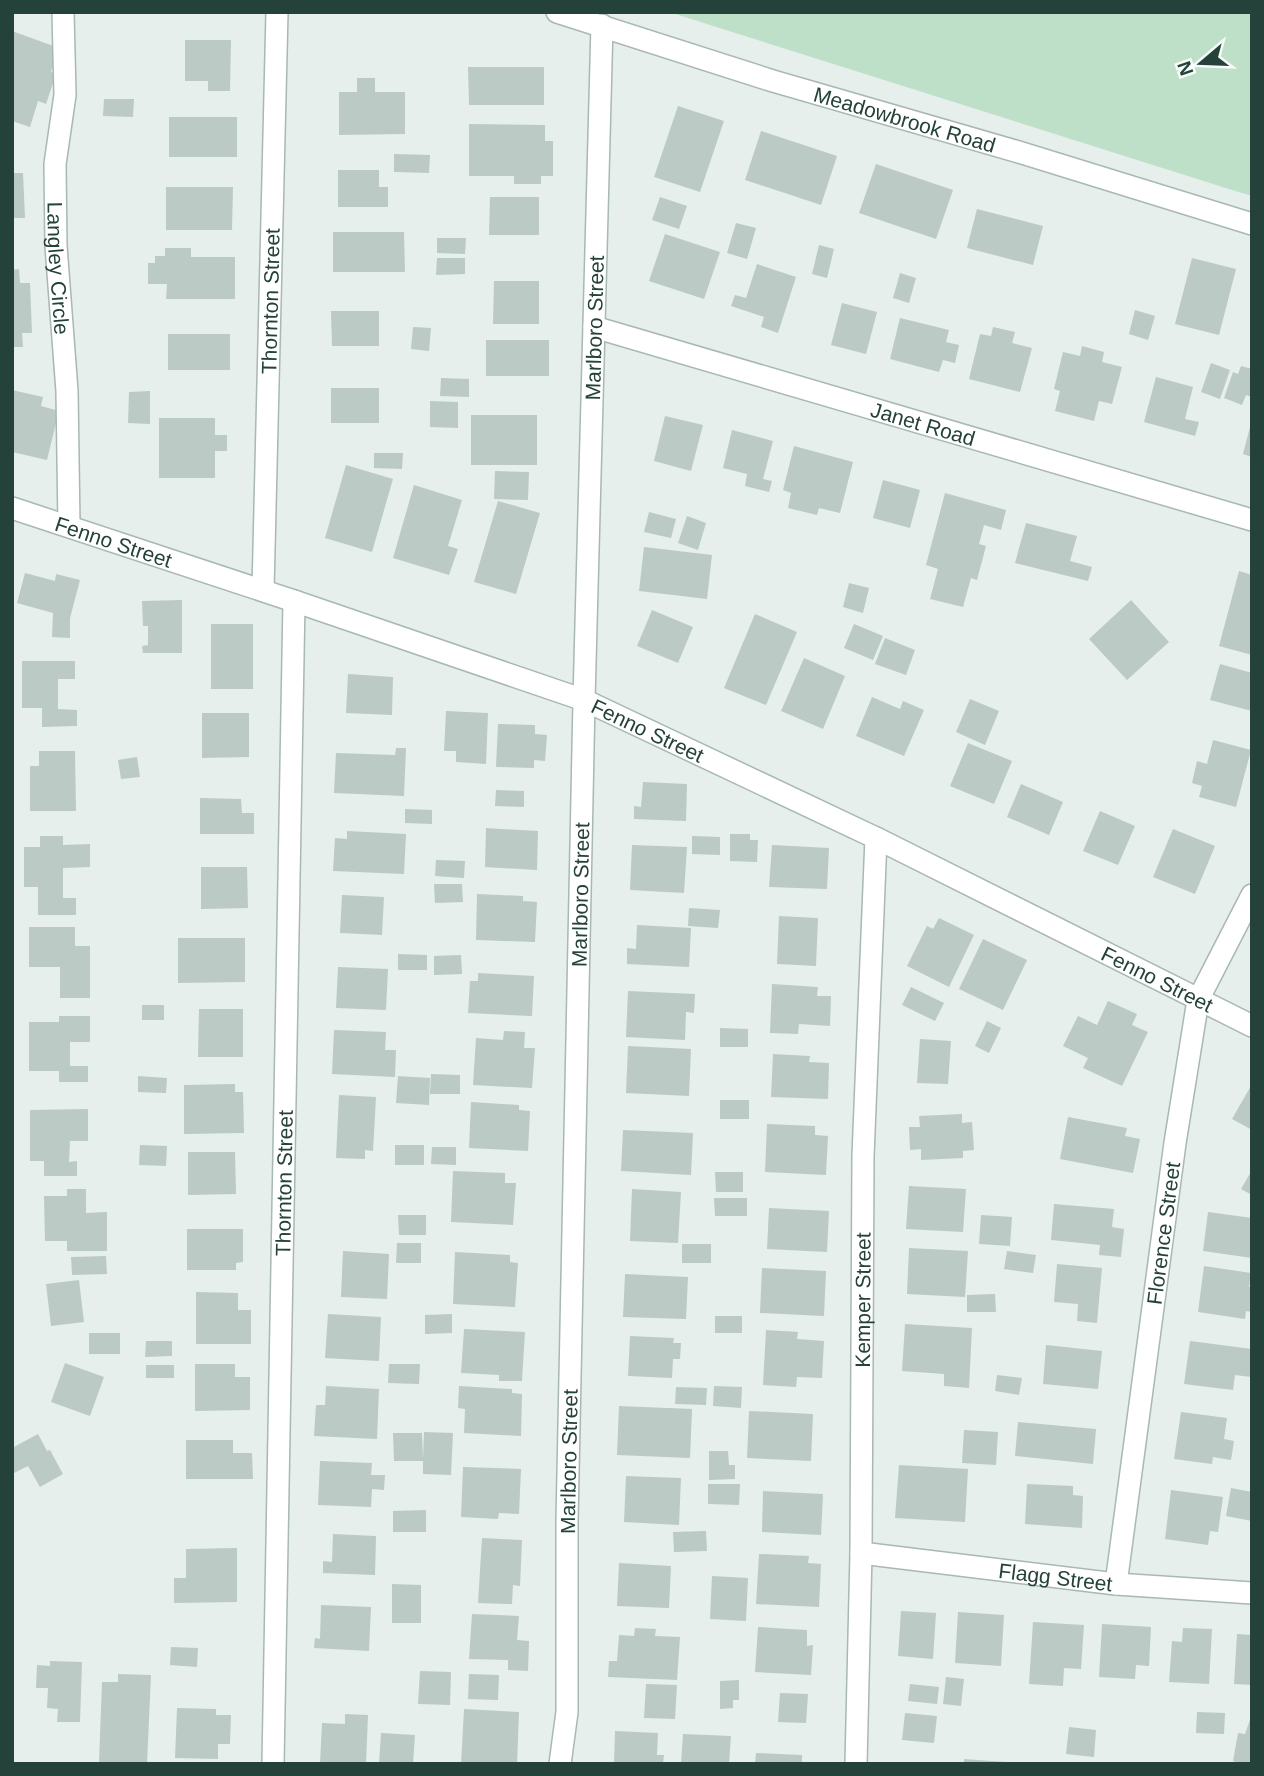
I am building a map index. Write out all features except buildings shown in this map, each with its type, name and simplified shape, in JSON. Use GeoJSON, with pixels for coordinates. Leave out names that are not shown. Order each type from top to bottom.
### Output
{"type":"FeatureCollection","features":[{"type":"Feature","properties":{"kind":"street","name":"Langley Circle"},"geometry":{"type":"LineString","coordinates":[[63,12],[65,95],[55,164],[56,233],[67,391],[69,526]]}},
{"type":"Feature","properties":{"kind":"street","name":"Thornton Street"},"geometry":{"type":"LineString","coordinates":[[262,590],[277,12]]}},
{"type":"Feature","properties":{"kind":"street","name":"Meadowbrook Road"},"geometry":{"type":"LineString","coordinates":[[558,12],[773,81],[1022,153],[1252,224]]}},
{"type":"Feature","properties":{"kind":"street","name":"Marlboro Street"},"geometry":{"type":"LineString","coordinates":[[560,1764],[567,1712],[567,1522],[601,25]]}},
{"type":"Feature","properties":{"kind":"street","name":"Janet Road"},"geometry":{"type":"LineString","coordinates":[[594,327],[1252,520]]}},
{"type":"Feature","properties":{"kind":"street","name":"Fenno Street"},"geometry":{"type":"LineString","coordinates":[[12,508],[584,700],[876,838],[1252,1026]]}},
{"type":"Feature","properties":{"kind":"street","name":"Thornton Street"},"geometry":{"type":"LineString","coordinates":[[273,1764],[295,601]]}},
{"type":"Feature","properties":{"kind":"street","name":"Kemper Street"},"geometry":{"type":"LineString","coordinates":[[856,1764],[861,1553],[863,1156],[876,838]]}},
{"type":"Feature","properties":{"kind":"street","name":"Florence Street"},"geometry":{"type":"LineString","coordinates":[[1116,1584],[1173,1157],[1198,1000],[1252,895]]}},
{"type":"Feature","properties":{"kind":"street","name":"Flagg Street"},"geometry":{"type":"LineString","coordinates":[[861,1553],[1116,1584],[1252,1593]]}},
{"type":"Feature","properties":{"kind":"green space"},"geometry":{"type":"Polygon","coordinates":[[[669,12],[1252,12],[1252,196],[1232,190],[669,12]]]}}]}
